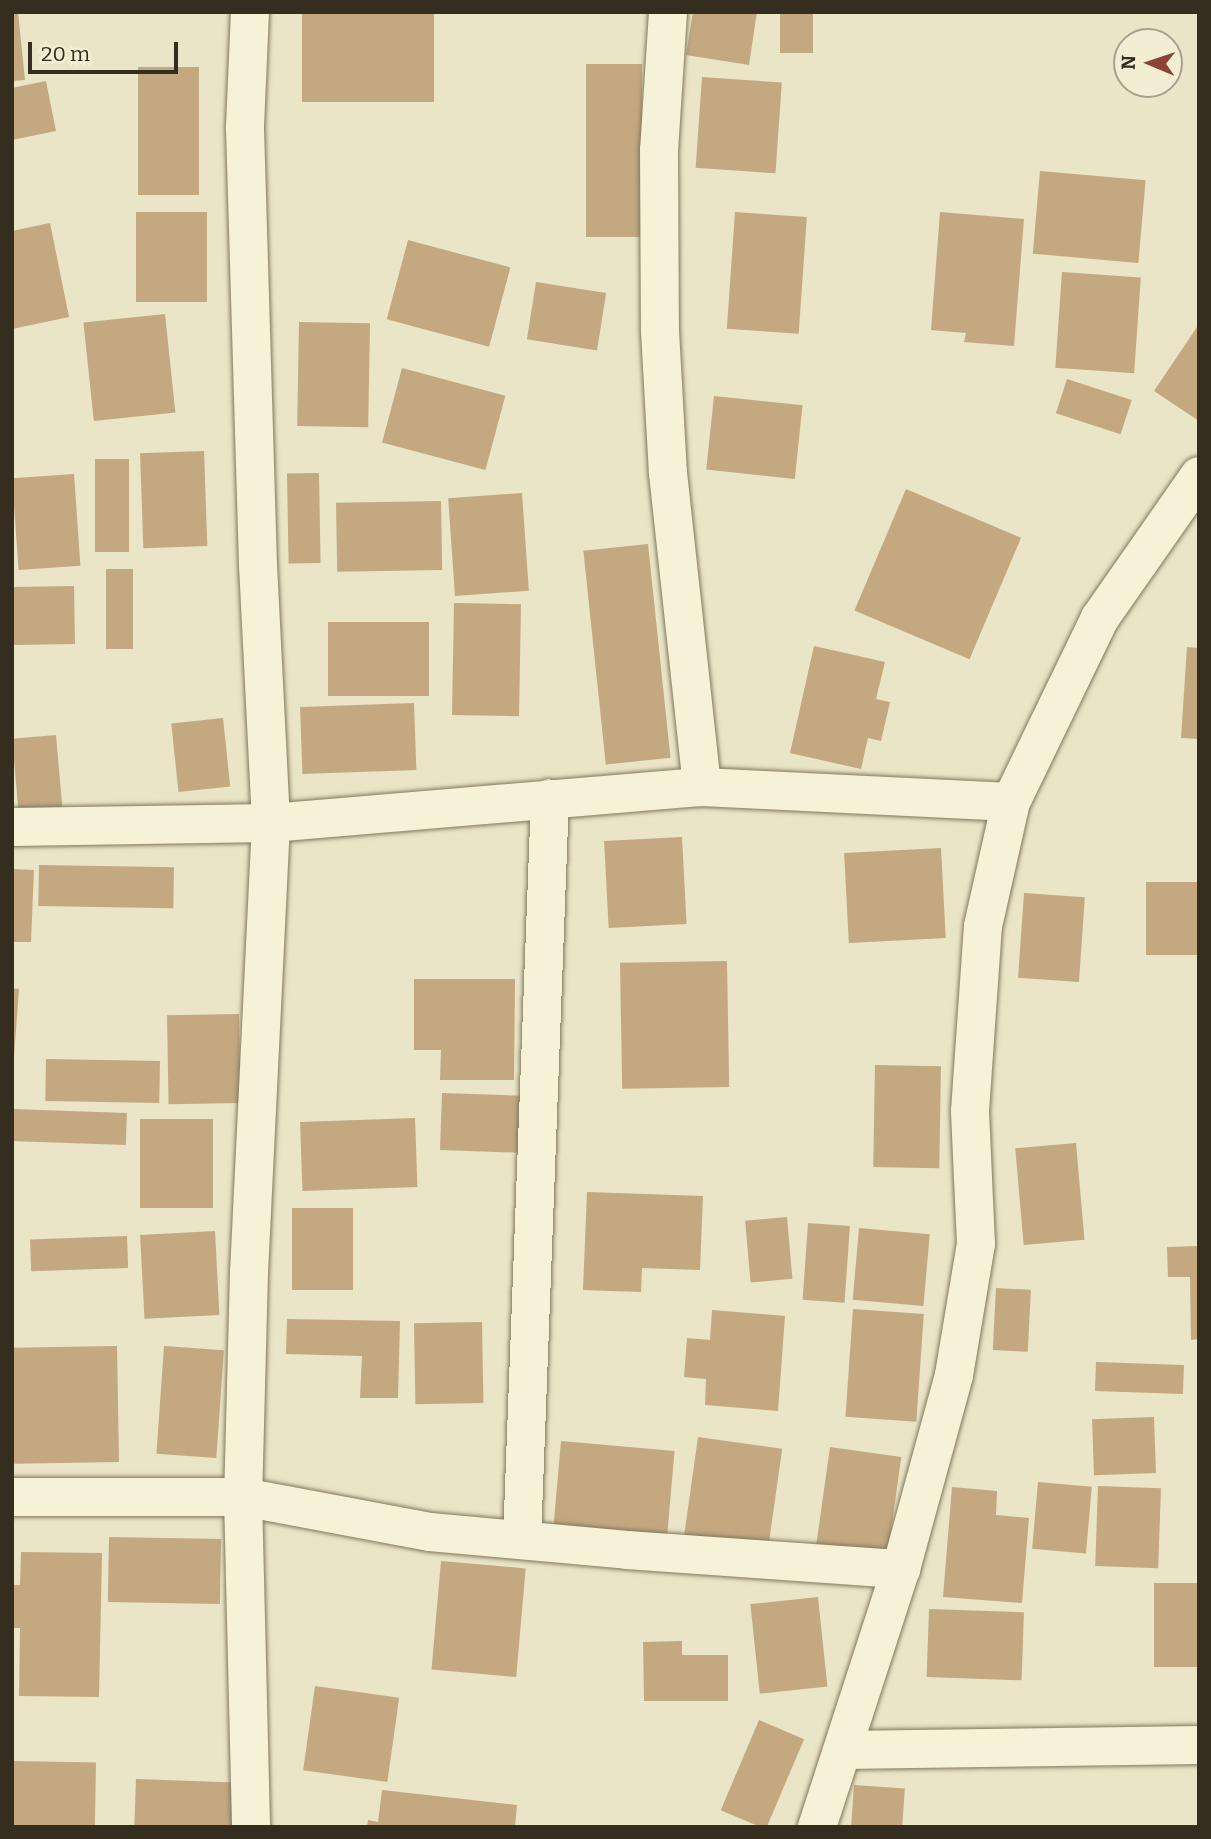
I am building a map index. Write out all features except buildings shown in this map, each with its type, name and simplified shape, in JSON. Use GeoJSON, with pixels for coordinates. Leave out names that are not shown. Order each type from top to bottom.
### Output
{"type":"FeatureCollection","features":[{"type":"Feature","properties":{"kind":"street"},"geometry":{"type":"LineString","coordinates":[[250,12],[245,128],[258,565],[271,822],[249,1272],[243,1497],[251,1827]]}},
{"type":"Feature","properties":{"kind":"street"},"geometry":{"type":"LineString","coordinates":[[668,12],[659,150],[660,331],[668,473],[702,788]]}},
{"type":"Feature","properties":{"kind":"street"},"geometry":{"type":"LineString","coordinates":[[817,1827],[901,1569],[954,1375],[976,1244],[970,1111],[983,926],[1011,802],[1100,618],[1199,476]]}},
{"type":"Feature","properties":{"kind":"street"},"geometry":{"type":"LineString","coordinates":[[12,827],[271,822],[702,788],[1011,802]]}},
{"type":"Feature","properties":{"kind":"street"},"geometry":{"type":"LineString","coordinates":[[522,1540],[550,799]]}},
{"type":"Feature","properties":{"kind":"street"},"geometry":{"type":"LineString","coordinates":[[12,1497],[243,1497],[430,1532],[901,1569]]}},
{"type":"Feature","properties":{"kind":"street"},"geometry":{"type":"LineString","coordinates":[[844,1750],[1199,1745]]}}]}
